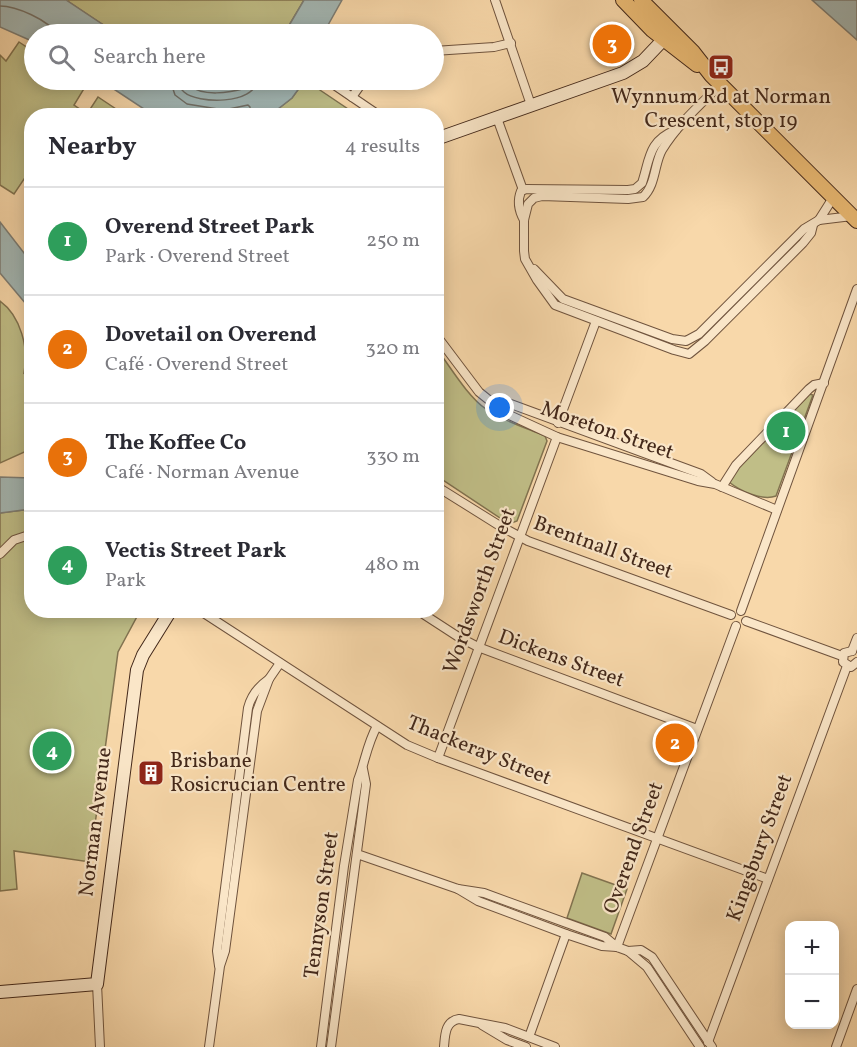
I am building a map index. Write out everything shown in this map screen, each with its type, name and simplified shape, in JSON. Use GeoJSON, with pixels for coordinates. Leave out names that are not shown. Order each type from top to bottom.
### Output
{"type":"FeatureCollection","features":[{"type":"Feature","properties":{"kind":"main road"},"geometry":{"type":"LineString","coordinates":[[623,0],[668,35],[716,80],[855,218]]}},
{"type":"Feature","properties":{"kind":"main road"},"geometry":{"type":"LineString","coordinates":[[641,0],[668,35]]}},
{"type":"Feature","properties":{"kind":"street"},"geometry":{"type":"LineString","coordinates":[[495,0],[531,105]]}},
{"type":"Feature","properties":{"kind":"street"},"geometry":{"type":"LineString","coordinates":[[444,136],[631,69],[648,56],[668,35]]}},
{"type":"Feature","properties":{"kind":"street"},"geometry":{"type":"LineString","coordinates":[[444,50],[511,43]]}},
{"type":"Feature","properties":{"kind":"street"},"geometry":{"type":"LineString","coordinates":[[716,80],[661,152],[649,189],[643,197],[628,199],[539,196],[529,202],[524,220],[524,251],[540,284],[556,306],[674,350],[690,353],[705,341],[803,243],[831,201],[832,195]]}},
{"type":"Feature","properties":{"kind":"street"},"geometry":{"type":"LineString","coordinates":[[342,90],[368,108]]}},
{"type":"Feature","properties":{"kind":"street"},"geometry":{"type":"LineString","coordinates":[[352,97],[357,90]]}},
{"type":"Feature","properties":{"kind":"street"},"geometry":{"type":"LineString","coordinates":[[497,118],[523,190]]}},
{"type":"Feature","properties":{"kind":"street"},"geometry":{"type":"LineString","coordinates":[[524,220],[519,206],[519,193],[523,190],[535,188],[633,190],[642,183],[654,146],[666,135],[676,130]]}},
{"type":"Feature","properties":{"kind":"street"},"geometry":{"type":"LineString","coordinates":[[529,265],[563,299],[672,339],[686,341],[699,334],[804,230],[816,222],[855,218]]}},
{"type":"Feature","properties":{"kind":"street"},"geometry":{"type":"LineString","coordinates":[[741,610],[857,289]]}},
{"type":"Feature","properties":{"kind":"street"},"geometry":{"type":"LineString","coordinates":[[558,423],[596,321]]}},
{"type":"Feature","properties":{"kind":"street","name":"Moreton Street"},"geometry":{"type":"LineString","coordinates":[[444,346],[479,392],[505,413],[556,436],[718,486],[777,510]]}},
{"type":"Feature","properties":{"kind":"street"},"geometry":{"type":"LineString","coordinates":[[718,486],[809,389],[824,382]]}},
{"type":"Feature","properties":{"kind":"street","name":"Moreton Street"},"geometry":{"type":"LineString","coordinates":[[491,402],[508,403],[701,474],[718,486]]}},
{"type":"Feature","properties":{"kind":"street","name":"Wordsworth Street"},"geometry":{"type":"LineString","coordinates":[[438,758],[556,436]]}},
{"type":"Feature","properties":{"kind":"street","name":"Brentnall Street"},"geometry":{"type":"LineString","coordinates":[[444,491],[519,537],[731,615]]}},
{"type":"Feature","properties":{"kind":"street"},"geometry":{"type":"LineString","coordinates":[[0,554],[14,540],[24,537]]}},
{"type":"Feature","properties":{"kind":"street"},"geometry":{"type":"LineString","coordinates":[[736,610],[741,610],[746,614],[746,621],[743,625],[736,626],[732,622],[731,615],[736,610]]}},
{"type":"Feature","properties":{"kind":"street","name":"Norman Avenue"},"geometry":{"type":"LineString","coordinates":[[100,1047],[97,984],[137,670],[143,655],[166,618]]}},
{"type":"Feature","properties":{"kind":"street","name":"Thackeray Street"},"geometry":{"type":"LineString","coordinates":[[211,618],[407,746],[768,879]]}},
{"type":"Feature","properties":{"kind":"street","name":"Dickens Street"},"geometry":{"type":"LineString","coordinates":[[429,618],[478,647],[698,729]]}},
{"type":"Feature","properties":{"kind":"street"},"geometry":{"type":"LineString","coordinates":[[746,621],[842,657]]}},
{"type":"Feature","properties":{"kind":"street","name":"Overend Street"},"geometry":{"type":"LineString","coordinates":[[616,947],[736,626]]}},
{"type":"Feature","properties":{"kind":"street"},"geometry":{"type":"LineString","coordinates":[[842,657],[846,652],[855,654],[857,638]]}},
{"type":"Feature","properties":{"kind":"street"},"geometry":{"type":"LineString","coordinates":[[842,657],[847,666],[853,666],[857,662]]}},
{"type":"Feature","properties":{"kind":"street"},"geometry":{"type":"LineString","coordinates":[[209,1047],[220,966],[217,951],[248,708],[260,686],[269,679],[280,663]]}},
{"type":"Feature","properties":{"kind":"street","name":"Kingsbury Street"},"geometry":{"type":"LineString","coordinates":[[707,1045],[847,666]]}},
{"type":"Feature","properties":{"kind":"street","name":"Tennyson Street"},"geometry":{"type":"LineString","coordinates":[[321,1047],[345,857],[358,780],[363,769],[366,748],[377,726]]}},
{"type":"Feature","properties":{"kind":"street","name":"Tennyson Street"},"geometry":{"type":"LineString","coordinates":[[331,1047],[366,784],[363,769]]}},
{"type":"Feature","properties":{"kind":"street"},"geometry":{"type":"LineString","coordinates":[[357,854],[458,889],[482,893],[594,933],[607,938],[616,947]]}},
{"type":"Feature","properties":{"kind":"street"},"geometry":{"type":"LineString","coordinates":[[458,889],[478,901],[566,934],[602,946],[628,951],[641,950],[652,957],[707,1045]]}},
{"type":"Feature","properties":{"kind":"street"},"geometry":{"type":"LineString","coordinates":[[529,1037],[566,934]]}},
{"type":"Feature","properties":{"kind":"street"},"geometry":{"type":"LineString","coordinates":[[0,992],[97,984]]}},
{"type":"Feature","properties":{"kind":"street"},"geometry":{"type":"LineString","coordinates":[[836,1047],[857,989]]}},
{"type":"Feature","properties":{"kind":"street"},"geometry":{"type":"LineString","coordinates":[[444,1047],[447,1028],[452,1021],[464,1019],[505,1028],[555,1047]]}},
{"type":"Feature","properties":{"kind":"street"},"geometry":{"type":"LineString","coordinates":[[479,1023],[507,1040],[526,1047]]}},
{"type":"Feature","properties":{"kind":"shaded area"},"geometry":{"type":"Polygon","coordinates":[[[66,0],[304,0],[290,24],[102,24],[66,0]]]}},
{"type":"Feature","properties":{"kind":"shaded area"},"geometry":{"type":"Polygon","coordinates":[[[19,42],[24,45],[24,90],[83,90],[74,105],[78,108],[24,108],[24,179],[14,194],[0,185],[0,55],[6,61],[19,42]]]}},
{"type":"Feature","properties":{"kind":"shaded area"},"geometry":{"type":"Polygon","coordinates":[[[298,90],[320,90],[347,108],[279,108],[298,90]]]}},
{"type":"Feature","properties":{"kind":"shaded area"},"geometry":{"type":"Polygon","coordinates":[[[98,97],[114,108],[91,108],[98,97]]]}},
{"type":"Feature","properties":{"kind":"shaded area"},"geometry":{"type":"Polygon","coordinates":[[[0,301],[13,315],[24,344],[24,452],[0,463],[0,301]]]}},
{"type":"Feature","properties":{"kind":"shaded area"},"geometry":{"type":"Polygon","coordinates":[[[444,359],[466,389],[486,409],[545,436],[547,441],[517,521],[509,524],[444,481],[444,359]]]}},
{"type":"Feature","properties":{"kind":"shaded area"},"geometry":{"type":"Polygon","coordinates":[[[809,394],[813,395],[776,496],[764,497],[751,494],[729,482],[732,474],[809,394]]]}},
{"type":"Feature","properties":{"kind":"shaded area"},"geometry":{"type":"Polygon","coordinates":[[[24,510],[24,618],[136,618],[118,652],[90,862],[14,851],[17,889],[0,891],[0,513],[24,510]]]}},
{"type":"Feature","properties":{"kind":"shaded area"},"geometry":{"type":"Polygon","coordinates":[[[582,873],[627,889],[611,934],[567,918],[582,873]]]}},
{"type":"Feature","properties":{"kind":"water"},"geometry":{"type":"Polygon","coordinates":[[[0,0],[66,0],[102,24],[24,24],[24,38],[0,27],[0,0]]]}},
{"type":"Feature","properties":{"kind":"water"},"geometry":{"type":"Polygon","coordinates":[[[304,0],[342,0],[329,24],[290,24],[304,0]]]}},
{"type":"Feature","properties":{"kind":"water"},"geometry":{"type":"Polygon","coordinates":[[[812,0],[857,0],[857,40],[812,0]]]}},
{"type":"Feature","properties":{"kind":"water"},"geometry":{"type":"Polygon","coordinates":[[[115,90],[298,90],[279,108],[142,108],[115,90]]]}},
{"type":"Feature","properties":{"kind":"water"},"geometry":{"type":"Polygon","coordinates":[[[0,222],[24,253],[24,302],[0,273],[0,222]]]}},
{"type":"Feature","properties":{"kind":"water"},"geometry":{"type":"Polygon","coordinates":[[[0,477],[24,478],[24,510],[0,513],[0,477]]]}},
{"type":"Feature","properties":{"kind":"place","name":"The Koffee Co"},"geometry":{"type":"Point","coordinates":[612,44]}},
{"type":"Feature","properties":{"kind":"place","name":"Wynnum Rd at Norman Crescent, stop 19"},"geometry":{"type":"Point","coordinates":[721,67]}},
{"type":"Feature","properties":{"kind":"place","name":"Overend Street Park"},"geometry":{"type":"Point","coordinates":[786,431]}},
{"type":"Feature","properties":{"kind":"place","name":"Dovetail on Overend"},"geometry":{"type":"Point","coordinates":[675,743]}},
{"type":"Feature","properties":{"kind":"place","name":"Vectis Street Park"},"geometry":{"type":"Point","coordinates":[52,751]}},
{"type":"Feature","properties":{"kind":"place","name":"Brisbane Rosicrucian Centre"},"geometry":{"type":"Point","coordinates":[151,773]}}]}
